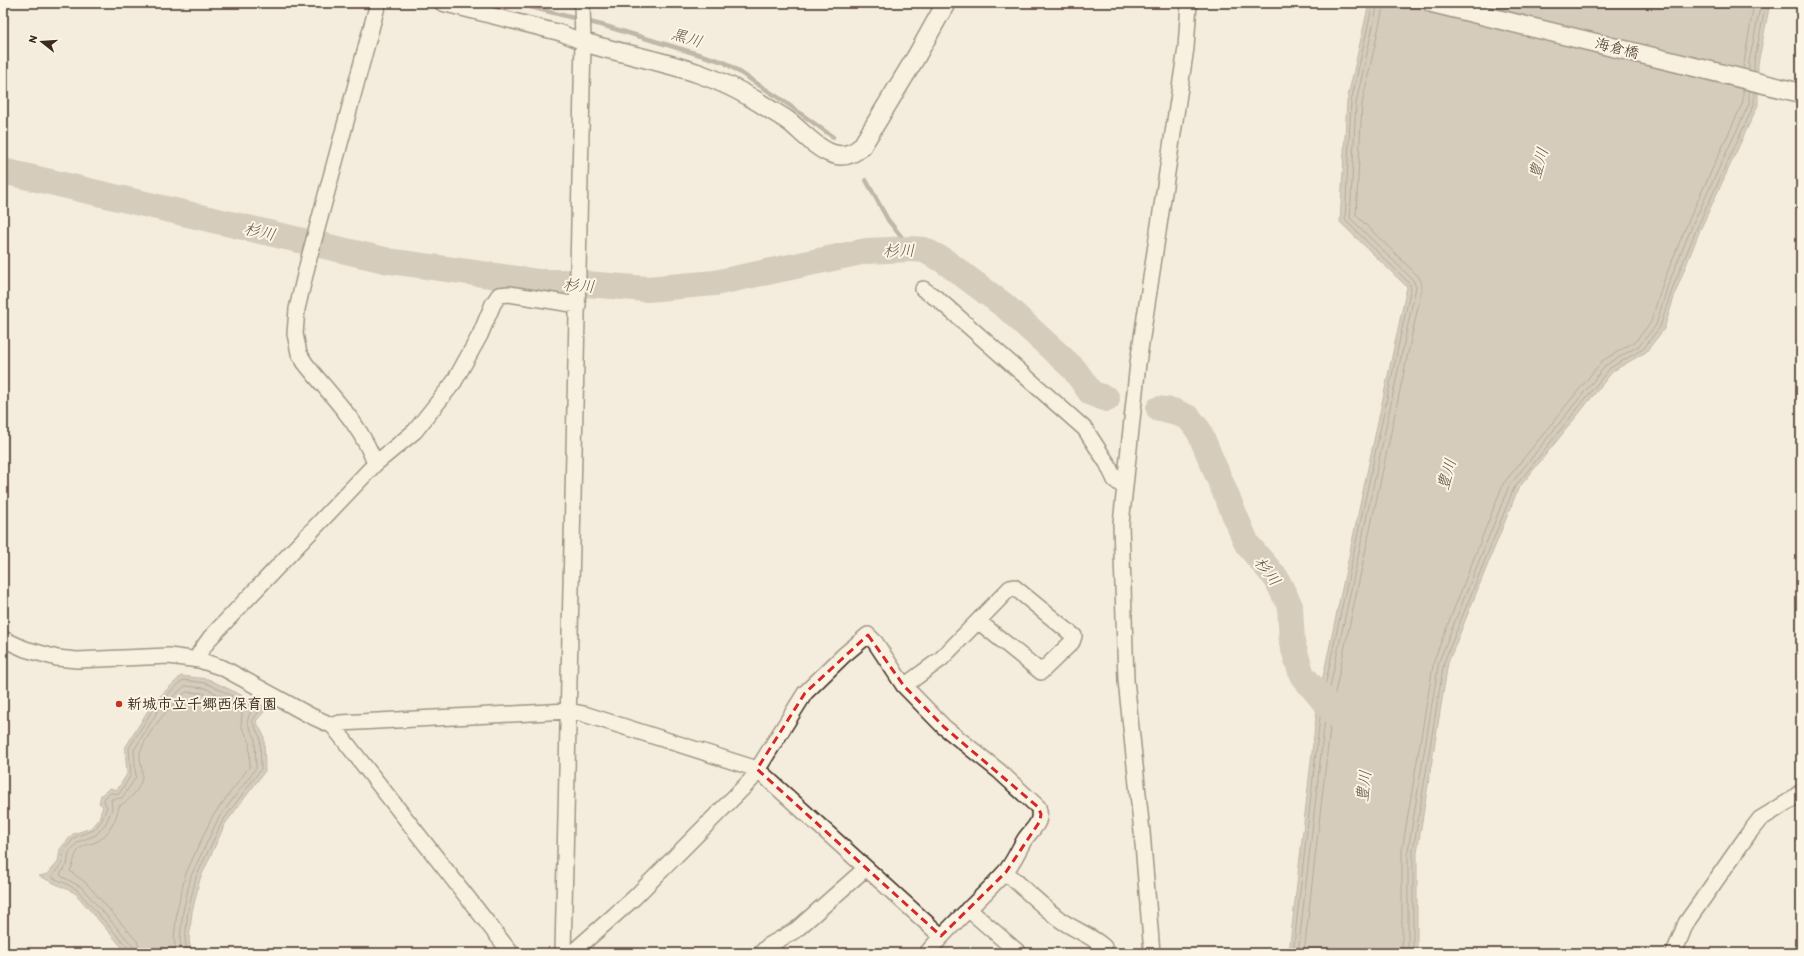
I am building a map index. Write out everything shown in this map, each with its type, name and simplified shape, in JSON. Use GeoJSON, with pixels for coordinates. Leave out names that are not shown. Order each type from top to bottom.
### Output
{"type":"FeatureCollection","features":[{"type":"Feature","properties":{"kind":"street"},"geometry":{"type":"LineString","coordinates":[[375,464],[370,450],[354,423],[305,363],[299,353],[295,334],[297,309],[311,252],[378,3]]}},
{"type":"Feature","properties":{"kind":"street"},"geometry":{"type":"LineString","coordinates":[[442,3],[561,34],[583,36],[677,65],[722,83],[758,102],[790,122],[816,146],[827,152],[845,156],[855,153],[862,146],[946,3]]}},
{"type":"Feature","properties":{"kind":"street"},"geometry":{"type":"LineString","coordinates":[[1152,953],[1142,832],[1126,680],[1121,567],[1121,524],[1138,363],[1186,48],[1189,3]]}},
{"type":"Feature","properties":{"kind":"street","name":"海倉橋"},"geometry":{"type":"LineString","coordinates":[[1432,3],[1801,93]]}},
{"type":"Feature","properties":{"kind":"street"},"geometry":{"type":"LineString","coordinates":[[582,6],[583,36],[578,301],[564,953],[574,952],[634,898],[751,780],[804,693],[844,655],[868,635],[875,642],[904,686],[944,727],[999,771],[1038,808],[1041,814],[1040,821],[1025,840],[1006,872],[941,936],[927,953]]}},
{"type":"Feature","properties":{"kind":"street"},"geometry":{"type":"LineString","coordinates":[[923,289],[940,300],[1084,429],[1107,463],[1115,480],[1124,487]]}},
{"type":"Feature","properties":{"kind":"street"},"geometry":{"type":"LineString","coordinates":[[199,660],[200,652],[210,638],[375,464],[415,431],[454,382],[480,336],[493,304],[499,295],[509,294],[578,301]]}},
{"type":"Feature","properties":{"kind":"street"},"geometry":{"type":"LineString","coordinates":[[904,686],[941,659],[1010,588],[1014,587],[1074,636],[1072,642],[1041,672],[978,621]]}},
{"type":"Feature","properties":{"kind":"street"},"geometry":{"type":"LineString","coordinates":[[3,639],[25,649],[57,658],[78,660],[169,656],[199,660],[223,668],[309,716],[333,726],[511,953]]}},
{"type":"Feature","properties":{"kind":"street"},"geometry":{"type":"LineString","coordinates":[[333,726],[340,722],[568,711],[584,714],[757,769],[941,936]]}},
{"type":"Feature","properties":{"kind":"street"},"geometry":{"type":"LineString","coordinates":[[1674,953],[1686,924],[1760,819],[1788,802],[1801,792]]}},
{"type":"Feature","properties":{"kind":"street"},"geometry":{"type":"LineString","coordinates":[[761,953],[768,946],[796,930],[866,868]]}},
{"type":"Feature","properties":{"kind":"street"},"geometry":{"type":"LineString","coordinates":[[1006,872],[1060,919],[1073,928],[1096,939],[1104,947],[1103,953]]}},
{"type":"Feature","properties":{"kind":"street"},"geometry":{"type":"LineString","coordinates":[[968,909],[1019,953]]}},
{"type":"Feature","properties":{"kind":"highlighted area"},"geometry":{"type":"Polygon","coordinates":[[[868,635],[904,686],[944,727],[1038,807],[1041,814],[1040,821],[1006,872],[941,936],[757,769],[805,693],[868,635]]]}},
{"type":"Feature","properties":{"kind":"water","name":"豊川"},"geometry":{"type":"Polygon","coordinates":[[[1369,3],[1770,3],[1758,64],[1758,105],[1700,230],[1677,288],[1664,329],[1646,352],[1613,371],[1518,489],[1448,663],[1417,852],[1417,953],[1289,953],[1318,700],[1407,287],[1340,222],[1347,101],[1369,3]]]}},
{"type":"Feature","properties":{"kind":"water"},"geometry":{"type":"Polygon","coordinates":[[[181,676],[208,679],[266,707],[264,712],[256,721],[264,736],[265,771],[225,824],[200,879],[192,912],[189,940],[191,953],[127,953],[75,893],[39,876],[48,874],[58,862],[60,849],[73,834],[91,828],[99,818],[103,806],[99,803],[101,795],[110,788],[117,790],[127,774],[125,748],[152,704],[181,676]]]}},
{"type":"Feature","properties":{"kind":"waterway","name":"黒川"},"geometry":{"type":"LineString","coordinates":[[515,3],[605,26],[724,62],[782,100],[833,137]]}},
{"type":"Feature","properties":{"kind":"waterway","name":"杉川"},"geometry":{"type":"LineString","coordinates":[[3,171],[389,261],[539,282],[562,282],[647,289],[715,283],[866,251],[911,249],[924,250],[943,260],[1005,306],[1074,369],[1091,393],[1107,399]]}},
{"type":"Feature","properties":{"kind":"waterway","name":"黒川"},"geometry":{"type":"LineString","coordinates":[[866,180],[888,220],[911,249]]}},
{"type":"Feature","properties":{"kind":"waterway","name":"杉川"},"geometry":{"type":"LineString","coordinates":[[1159,409],[1173,411],[1189,418],[1199,431],[1247,544],[1276,578],[1290,606],[1292,643],[1302,675],[1335,714],[1344,720]]}},
{"type":"Feature","properties":{"kind":"place","name":"新城市立千郷西保育園"},"geometry":{"type":"Point","coordinates":[119,704]}}]}
